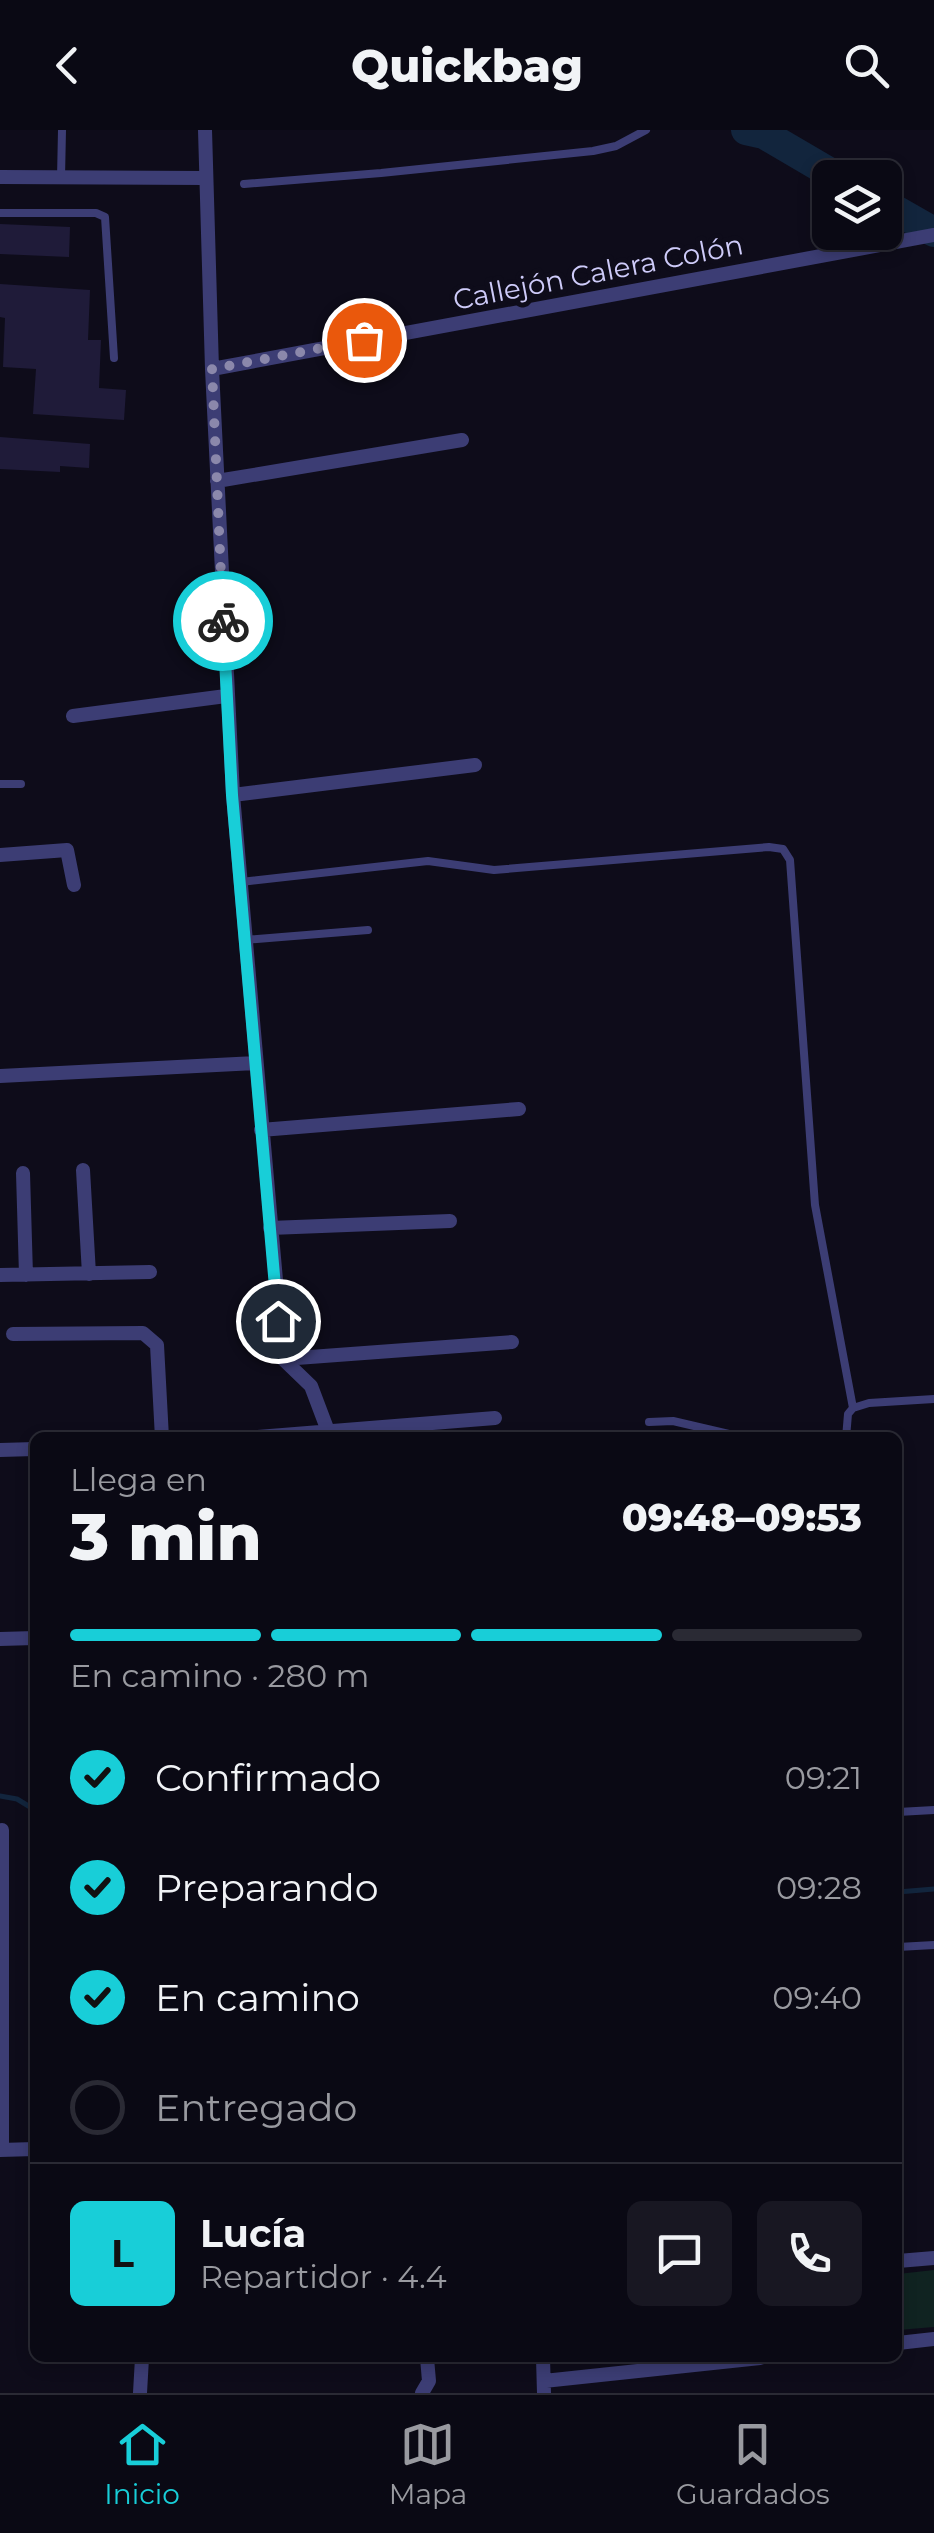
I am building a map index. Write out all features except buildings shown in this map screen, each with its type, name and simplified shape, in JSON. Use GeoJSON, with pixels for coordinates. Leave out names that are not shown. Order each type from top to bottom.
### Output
{"type":"FeatureCollection","features":[{"type":"Feature","properties":{"kind":"street"},"geometry":{"type":"LineString","coordinates":[[206,130],[204,178],[232,795],[283,1360],[311,1386],[328,1432],[496,1418]]}},
{"type":"Feature","properties":{"kind":"street"},"geometry":{"type":"LineString","coordinates":[[0,177],[204,178]]}},
{"type":"Feature","properties":{"kind":"street","name":"Callejón Calera Colón"},"geometry":{"type":"LineString","coordinates":[[212,369],[934,234]]}},
{"type":"Feature","properties":{"kind":"street"},"geometry":{"type":"LineString","coordinates":[[218,481],[462,440]]}},
{"type":"Feature","properties":{"kind":"street"},"geometry":{"type":"LineString","coordinates":[[73,716],[226,696]]}},
{"type":"Feature","properties":{"kind":"street"},"geometry":{"type":"LineString","coordinates":[[232,795],[475,765]]}},
{"type":"Feature","properties":{"kind":"street"},"geometry":{"type":"LineString","coordinates":[[0,854],[67,850],[74,885]]}},
{"type":"Feature","properties":{"kind":"street"},"geometry":{"type":"LineString","coordinates":[[0,1076],[256,1062]]}},
{"type":"Feature","properties":{"kind":"street"},"geometry":{"type":"LineString","coordinates":[[261,1130],[519,1109]]}},
{"type":"Feature","properties":{"kind":"street"},"geometry":{"type":"LineString","coordinates":[[84,1170],[89,1274]]}},
{"type":"Feature","properties":{"kind":"street"},"geometry":{"type":"LineString","coordinates":[[23,1173],[26,1275]]}},
{"type":"Feature","properties":{"kind":"street"},"geometry":{"type":"LineString","coordinates":[[270,1228],[450,1221]]}},
{"type":"Feature","properties":{"kind":"street"},"geometry":{"type":"LineString","coordinates":[[0,1275],[150,1272]]}},
{"type":"Feature","properties":{"kind":"street"},"geometry":{"type":"LineString","coordinates":[[13,1334],[143,1333],[157,1345],[162,1432]]}},
{"type":"Feature","properties":{"kind":"street"},"geometry":{"type":"LineString","coordinates":[[283,1360],[512,1342]]}},
{"type":"Feature","properties":{"kind":"street"},"geometry":{"type":"LineString","coordinates":[[0,1450],[30,1449]]}},
{"type":"Feature","properties":{"kind":"street"},"geometry":{"type":"LineString","coordinates":[[0,1639],[30,1638]]}},
{"type":"Feature","properties":{"kind":"street"},"geometry":{"type":"LineString","coordinates":[[2,1830],[1,2150],[30,2149]]}},
{"type":"Feature","properties":{"kind":"street"},"geometry":{"type":"LineString","coordinates":[[902,2261],[934,2258]]}},
{"type":"Feature","properties":{"kind":"street"},"geometry":{"type":"LineString","coordinates":[[902,2343],[934,2339]]}},
{"type":"Feature","properties":{"kind":"street"},"geometry":{"type":"LineString","coordinates":[[140,2393],[142,2362]]}},
{"type":"Feature","properties":{"kind":"street"},"geometry":{"type":"LineString","coordinates":[[422,2393],[429,2381],[427,2362]]}},
{"type":"Feature","properties":{"kind":"street"},"geometry":{"type":"LineString","coordinates":[[543,2362],[544,2387],[730,2362]]}},
{"type":"Feature","properties":{"kind":"lane"},"geometry":{"type":"LineString","coordinates":[[61,178],[62,130]]}},
{"type":"Feature","properties":{"kind":"lane"},"geometry":{"type":"LineString","coordinates":[[244,184],[381,174],[593,150],[616,146],[646,130]]}},
{"type":"Feature","properties":{"kind":"lane"},"geometry":{"type":"LineString","coordinates":[[0,212],[96,213],[105,217],[114,358]]}},
{"type":"Feature","properties":{"kind":"lane"},"geometry":{"type":"LineString","coordinates":[[0,784],[21,784]]}},
{"type":"Feature","properties":{"kind":"lane"},"geometry":{"type":"LineString","coordinates":[[241,882],[428,861],[494,870],[769,847],[783,849],[790,860],[816,1204],[853,1408],[846,1432]]}},
{"type":"Feature","properties":{"kind":"lane"},"geometry":{"type":"LineString","coordinates":[[245,940],[368,930]]}},
{"type":"Feature","properties":{"kind":"lane"},"geometry":{"type":"LineString","coordinates":[[853,1408],[877,1402],[934,1398]]}},
{"type":"Feature","properties":{"kind":"lane"},"geometry":{"type":"LineString","coordinates":[[648,1422],[690,1424],[722,1432]]}},
{"type":"Feature","properties":{"kind":"lane"},"geometry":{"type":"LineString","coordinates":[[902,1812],[934,1810]]}},
{"type":"Feature","properties":{"kind":"lane"},"geometry":{"type":"LineString","coordinates":[[902,1946],[934,1945]]}},
{"type":"Feature","properties":{"kind":"green space"},"geometry":{"type":"Polygon","coordinates":[[[934,2270],[934,2327],[902,2330],[902,2274],[934,2270]]]}},
{"type":"Feature","properties":{"kind":"waterway"},"geometry":{"type":"LineString","coordinates":[[746,130],[764,134],[812,162]]}},
{"type":"Feature","properties":{"kind":"waterway"},"geometry":{"type":"LineString","coordinates":[[902,214],[934,232]]}},
{"type":"Feature","properties":{"kind":"waterway"},"geometry":{"type":"LineString","coordinates":[[0,1796],[17,1799],[30,1807]]}},
{"type":"Feature","properties":{"kind":"waterway"},"geometry":{"type":"LineString","coordinates":[[902,1892],[934,1889]]}},
{"type":"Feature","properties":{"kind":"way so far"},"geometry":{"type":"LineString","coordinates":[[223,621],[212,369],[364,340]]}},
{"type":"Feature","properties":{"kind":"route"},"geometry":{"type":"LineString","coordinates":[[223,621],[232,795],[278,1321]]}}]}
